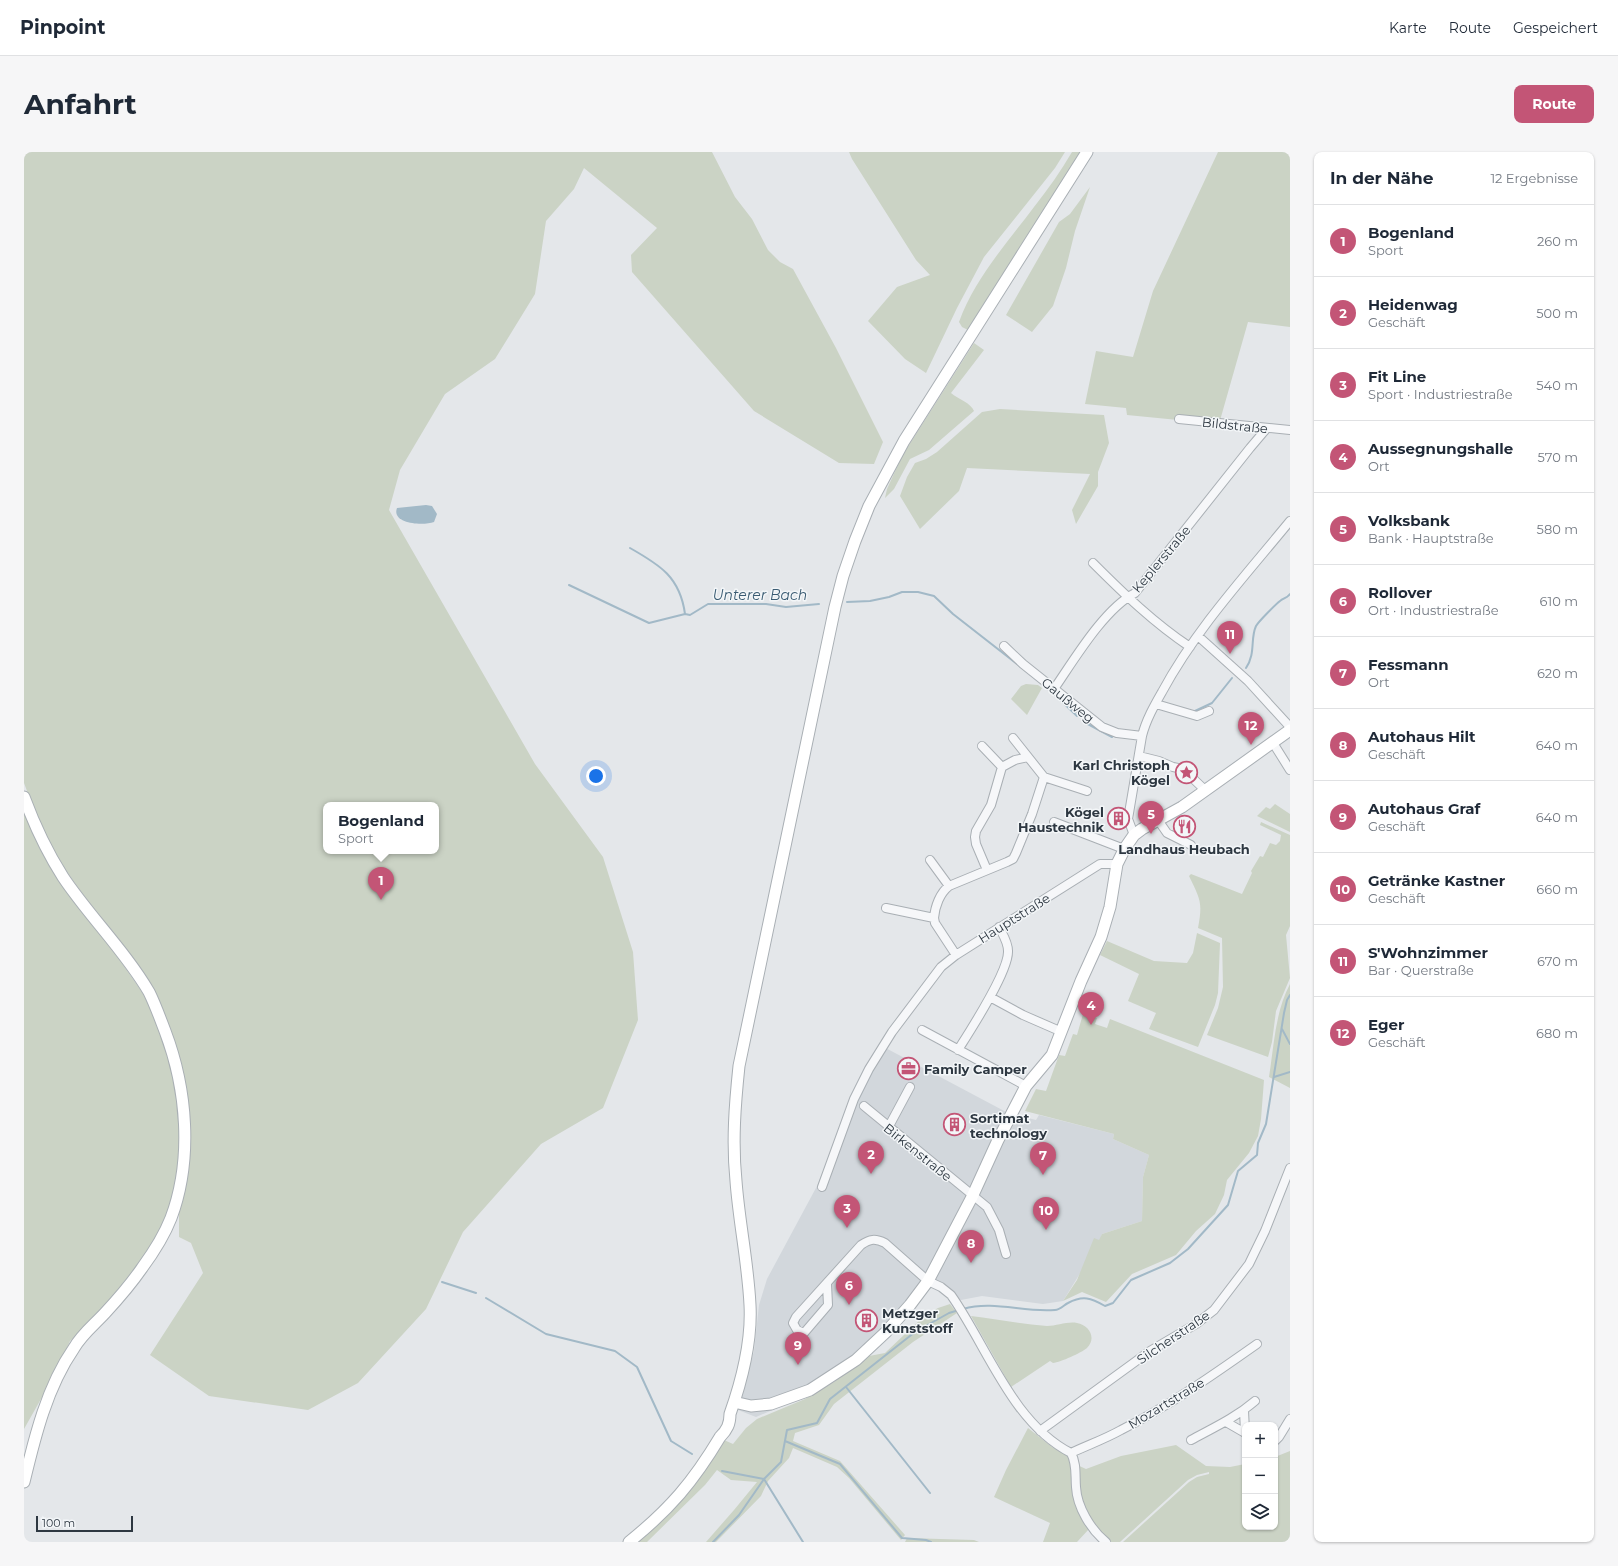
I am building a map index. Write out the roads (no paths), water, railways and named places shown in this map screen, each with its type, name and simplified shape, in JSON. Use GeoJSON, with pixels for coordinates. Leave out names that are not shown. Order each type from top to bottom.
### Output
{"type":"FeatureCollection","features":[{"type":"Feature","properties":{"kind":"street"},"geometry":{"type":"LineString","coordinates":[[629,1542],[676,1500],[700,1469],[720,1437],[724,1420],[730,1414],[746,1361],[750,1306],[748,1271],[736,1181],[734,1151],[734,1121],[739,1066],[843,576],[869,506],[904,441],[1087,152]]}},
{"type":"Feature","properties":{"kind":"street","name":"Bildstraße"},"geometry":{"type":"LineString","coordinates":[[1179,419],[1290,430]]}},
{"type":"Feature","properties":{"kind":"street","name":"Keplerstraße"},"geometry":{"type":"LineString","coordinates":[[1054,689],[1097,627],[1126,597],[1135,593],[1154,571],[1267,428]]}},
{"type":"Feature","properties":{"kind":"street"},"geometry":{"type":"LineString","coordinates":[[1134,835],[1128,819],[1145,723],[1172,673],[1190,647],[1228,596],[1290,521]]}},
{"type":"Feature","properties":{"kind":"street"},"geometry":{"type":"LineString","coordinates":[[1093,563],[1126,597],[1166,632],[1190,647]]}},
{"type":"Feature","properties":{"kind":"street"},"geometry":{"type":"LineString","coordinates":[[1198,636],[1248,681],[1290,726]]}},
{"type":"Feature","properties":{"kind":"street","name":"Gaußweg"},"geometry":{"type":"LineString","coordinates":[[1004,646],[1054,689],[1102,727],[1117,733],[1142,736]]}},
{"type":"Feature","properties":{"kind":"street"},"geometry":{"type":"LineString","coordinates":[[1156,704],[1197,716],[1209,711]]}},
{"type":"Feature","properties":{"kind":"street"},"geometry":{"type":"LineString","coordinates":[[735,1398],[771,1404],[810,1390],[856,1360],[886,1332],[910,1305],[928,1281],[1026,1086],[1052,1055],[1081,981],[1101,937],[1110,907],[1117,864],[1124,849],[1134,835],[1142,829],[1182,807],[1206,791],[1290,730]]}},
{"type":"Feature","properties":{"kind":"street"},"geometry":{"type":"LineString","coordinates":[[1013,738],[1044,777],[1087,791]]}},
{"type":"Feature","properties":{"kind":"street"},"geometry":{"type":"LineString","coordinates":[[1273,743],[1290,770]]}},
{"type":"Feature","properties":{"kind":"street"},"geometry":{"type":"LineString","coordinates":[[982,746],[1002,767]]}},
{"type":"Feature","properties":{"kind":"street"},"geometry":{"type":"LineString","coordinates":[[1139,756],[1159,761],[1173,767],[1182,768],[1206,791]]}},
{"type":"Feature","properties":{"kind":"street"},"geometry":{"type":"LineString","coordinates":[[987,870],[976,844],[976,831],[991,805],[1002,767],[1015,760],[1028,757]]}},
{"type":"Feature","properties":{"kind":"street"},"geometry":{"type":"LineString","coordinates":[[956,954],[935,923],[934,910],[943,890],[1013,858],[1032,814],[1044,777]]}},
{"type":"Feature","properties":{"kind":"street"},"geometry":{"type":"LineString","coordinates":[[24,796],[30,814],[47,849],[63,876],[115,944],[149,992],[175,1060],[183,1115],[184,1154],[179,1187],[171,1218],[158,1245],[142,1268],[105,1313],[81,1337],[73,1348],[60,1371],[40,1421],[24,1482]]}},
{"type":"Feature","properties":{"kind":"street"},"geometry":{"type":"LineString","coordinates":[[1158,820],[1167,832],[1191,845]]}},
{"type":"Feature","properties":{"kind":"street"},"geometry":{"type":"LineString","coordinates":[[1054,822],[1124,849]]}},
{"type":"Feature","properties":{"kind":"street"},"geometry":{"type":"LineString","coordinates":[[930,860],[949,886]]}},
{"type":"Feature","properties":{"kind":"street","name":"Hauptstraße"},"geometry":{"type":"LineString","coordinates":[[822,1187],[854,1099],[869,1069],[892,1032],[941,967],[956,954],[1100,864],[1117,864]]}},
{"type":"Feature","properties":{"kind":"street"},"geometry":{"type":"LineString","coordinates":[[886,908],[934,918]]}},
{"type":"Feature","properties":{"kind":"street"},"geometry":{"type":"LineString","coordinates":[[958,1050],[990,997],[1005,964],[1008,952],[1007,945],[999,927]]}},
{"type":"Feature","properties":{"kind":"street"},"geometry":{"type":"LineString","coordinates":[[990,997],[1023,1015],[1062,1032]]}},
{"type":"Feature","properties":{"kind":"street"},"geometry":{"type":"LineString","coordinates":[[922,1030],[1026,1086]]}},
{"type":"Feature","properties":{"kind":"street"},"geometry":{"type":"LineString","coordinates":[[888,1128],[910,1087]]}},
{"type":"Feature","properties":{"kind":"street","name":"Birkenstraße"},"geometry":{"type":"LineString","coordinates":[[864,1106],[888,1128],[987,1207],[999,1230],[1006,1254]]}},
{"type":"Feature","properties":{"kind":"street","name":"Silcherstraße"},"geometry":{"type":"LineString","coordinates":[[1040,1431],[1150,1351],[1196,1324],[1214,1310],[1249,1264],[1266,1231],[1290,1168]]}},
{"type":"Feature","properties":{"kind":"street"},"geometry":{"type":"LineString","coordinates":[[827,1284],[828,1305],[804,1333],[797,1330],[793,1323],[796,1317],[861,1245],[868,1240],[879,1240],[885,1243],[928,1281],[951,1294],[994,1368],[1026,1416],[1040,1431],[1060,1447],[1071,1453],[1075,1464],[1076,1489],[1082,1507],[1094,1531],[1106,1542]]}},
{"type":"Feature","properties":{"kind":"street","name":"Mozartstraße"},"geometry":{"type":"LineString","coordinates":[[1071,1453],[1120,1431],[1177,1399],[1257,1344]]}},
{"type":"Feature","properties":{"kind":"street"},"geometry":{"type":"LineString","coordinates":[[1191,1440],[1244,1411],[1254,1401]]}},
{"type":"Feature","properties":{"kind":"street"},"geometry":{"type":"LineString","coordinates":[[1244,1411],[1245,1422]]}},
{"type":"Feature","properties":{"kind":"street"},"geometry":{"type":"LineString","coordinates":[[1278,1438],[1290,1419]]}},
{"type":"Feature","properties":{"kind":"street"},"geometry":{"type":"LineString","coordinates":[[1226,1422],[1242,1430]]}},
{"type":"Feature","properties":{"kind":"water"},"geometry":{"type":"Polygon","coordinates":[[[426,505],[432,506],[437,514],[434,522],[416,524],[403,521],[396,513],[397,508],[426,505]]]}},
{"type":"Feature","properties":{"kind":"waterway"},"geometry":{"type":"LineString","coordinates":[[630,548],[651,560],[673,581],[679,590],[685,614]]}},
{"type":"Feature","properties":{"kind":"waterway","name":"Unterer Bach"},"geometry":{"type":"LineString","coordinates":[[569,585],[649,623],[685,614],[690,615],[708,604],[766,604],[786,607],[819,604]]}},
{"type":"Feature","properties":{"kind":"waterway","name":"Unterer Bach"},"geometry":{"type":"LineString","coordinates":[[847,602],[870,601],[889,597],[902,592],[918,592],[934,596],[953,614],[1021,667]]}},
{"type":"Feature","properties":{"kind":"waterway","name":"Unterer Bach"},"geometry":{"type":"LineString","coordinates":[[1246,668],[1251,657],[1253,636],[1256,626],[1275,605],[1290,594]]}},
{"type":"Feature","properties":{"kind":"waterway","name":"Unterer Bach"},"geometry":{"type":"LineString","coordinates":[[1195,711],[1212,703],[1232,678]]}},
{"type":"Feature","properties":{"kind":"waterway","name":"Unterer Bach"},"geometry":{"type":"LineString","coordinates":[[1056,696],[1077,716]]}},
{"type":"Feature","properties":{"kind":"waterway","name":"Unterer Bach"},"geometry":{"type":"LineString","coordinates":[[1084,722],[1112,737]]}},
{"type":"Feature","properties":{"kind":"waterway"},"geometry":{"type":"LineString","coordinates":[[963,1309],[998,1306],[1032,1310],[1055,1310],[1083,1298],[1091,1299],[1105,1306],[1113,1303],[1131,1280],[1170,1263],[1188,1249],[1228,1205],[1238,1171],[1257,1155],[1258,1143],[1266,1124],[1284,1013],[1287,1000],[1290,995]]}},
{"type":"Feature","properties":{"kind":"waterway"},"geometry":{"type":"LineString","coordinates":[[1282,1029],[1290,1044]]}},
{"type":"Feature","properties":{"kind":"waterway"},"geometry":{"type":"LineString","coordinates":[[1274,1077],[1290,1072]]}},
{"type":"Feature","properties":{"kind":"waterway"},"geometry":{"type":"LineString","coordinates":[[442,1282],[476,1293]]}},
{"type":"Feature","properties":{"kind":"waterway"},"geometry":{"type":"LineString","coordinates":[[486,1298],[546,1334],[615,1351],[637,1367],[671,1441],[692,1454]]}},
{"type":"Feature","properties":{"kind":"waterway"},"geometry":{"type":"LineString","coordinates":[[713,1542],[739,1515],[764,1479],[781,1462],[787,1430],[817,1423],[830,1399],[915,1332],[949,1313],[959,1310]]}},
{"type":"Feature","properties":{"kind":"waterway"},"geometry":{"type":"LineString","coordinates":[[846,1387],[930,1493]]}},
{"type":"Feature","properties":{"kind":"waterway"},"geometry":{"type":"LineString","coordinates":[[785,1441],[840,1464],[902,1538],[926,1540],[931,1542]]}},
{"type":"Feature","properties":{"kind":"waterway"},"geometry":{"type":"LineString","coordinates":[[722,1471],[764,1479],[803,1542]]}},
{"type":"Feature","properties":{"kind":"place","name":"S'Wohnzimmer"},"geometry":{"type":"Point","coordinates":[1230,654]}},
{"type":"Feature","properties":{"kind":"place","name":"Eger"},"geometry":{"type":"Point","coordinates":[1251,745]}},
{"type":"Feature","properties":{"kind":"place","name":"Karl Christoph Kögel"},"geometry":{"type":"Point","coordinates":[1186,772]}},
{"type":"Feature","properties":{"kind":"place","name":"Kögel Haustechnik"},"geometry":{"type":"Point","coordinates":[1119,819]}},
{"type":"Feature","properties":{"kind":"place","name":"Landhaus Heubach"},"geometry":{"type":"Point","coordinates":[1184,827]}},
{"type":"Feature","properties":{"kind":"place","name":"Volksbank"},"geometry":{"type":"Point","coordinates":[1151,834]}},
{"type":"Feature","properties":{"kind":"place","name":"Bogenland"},"geometry":{"type":"Point","coordinates":[381,900]}},
{"type":"Feature","properties":{"kind":"place","name":"Aussegnungshalle"},"geometry":{"type":"Point","coordinates":[1091,1025]}},
{"type":"Feature","properties":{"kind":"place","name":"Family Camper"},"geometry":{"type":"Point","coordinates":[908,1069]}},
{"type":"Feature","properties":{"kind":"place","name":"Sortimat technology"},"geometry":{"type":"Point","coordinates":[955,1125]}},
{"type":"Feature","properties":{"kind":"place","name":"Heidenwag"},"geometry":{"type":"Point","coordinates":[871,1174]}},
{"type":"Feature","properties":{"kind":"place","name":"Fessmann"},"geometry":{"type":"Point","coordinates":[1043,1175]}},
{"type":"Feature","properties":{"kind":"place","name":"Fit Line"},"geometry":{"type":"Point","coordinates":[847,1228]}},
{"type":"Feature","properties":{"kind":"place","name":"Getränke Kastner"},"geometry":{"type":"Point","coordinates":[1046,1230]}},
{"type":"Feature","properties":{"kind":"place","name":"Autohaus Hilt"},"geometry":{"type":"Point","coordinates":[971,1263]}},
{"type":"Feature","properties":{"kind":"place","name":"Rollover"},"geometry":{"type":"Point","coordinates":[849,1305]}},
{"type":"Feature","properties":{"kind":"place","name":"Metzger Kunststoff"},"geometry":{"type":"Point","coordinates":[866,1320]}},
{"type":"Feature","properties":{"kind":"place","name":"Autohaus Graf"},"geometry":{"type":"Point","coordinates":[798,1365]}}]}
